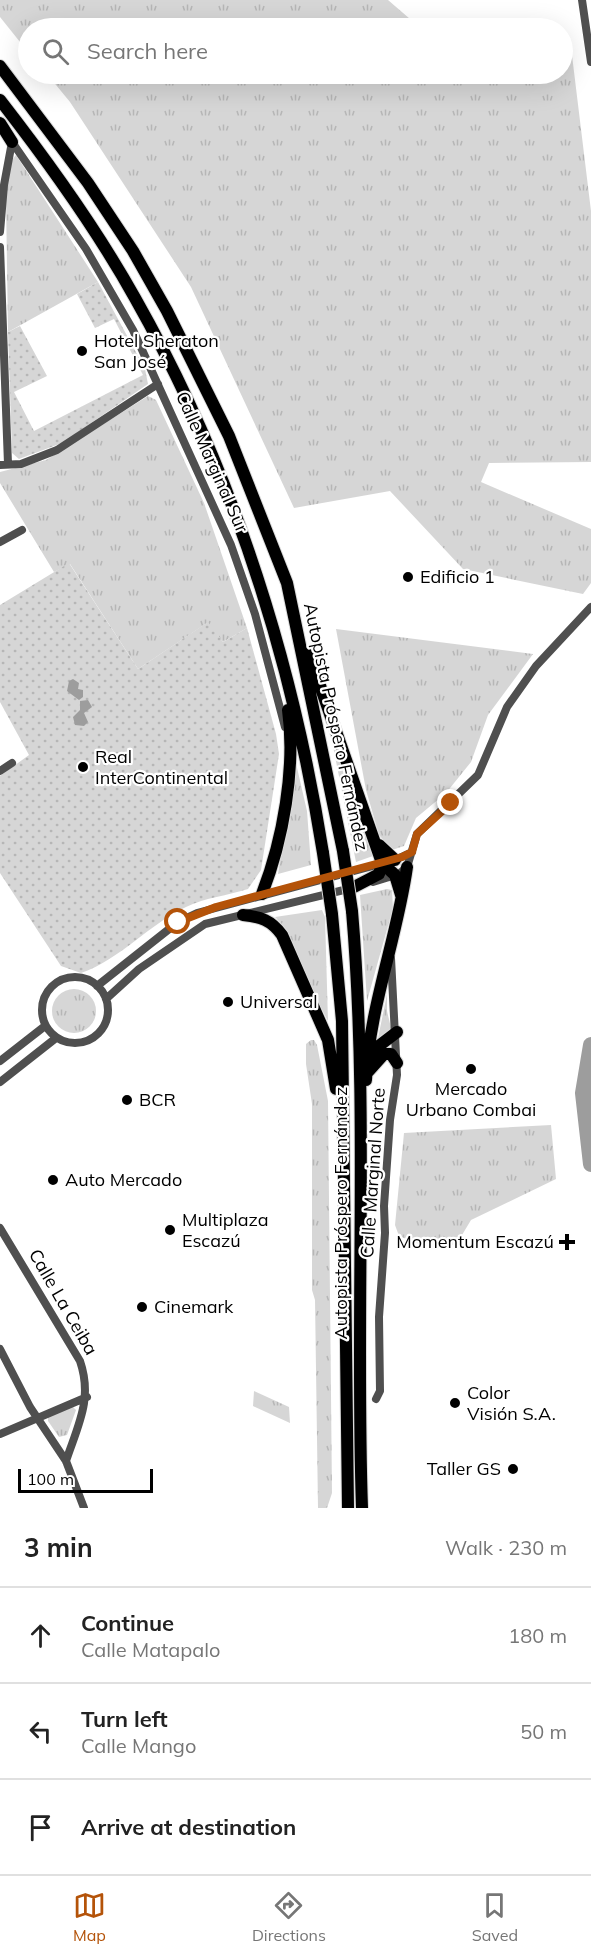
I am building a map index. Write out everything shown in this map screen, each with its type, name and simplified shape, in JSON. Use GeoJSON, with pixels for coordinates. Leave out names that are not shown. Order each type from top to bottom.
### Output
{"type":"FeatureCollection","features":[{"type":"Feature","properties":{"kind":"highway","name":"Autopista Próspero Fernández"},"geometry":{"type":"LineString","coordinates":[[0,66],[88,183],[133,251],[167,311],[229,435],[276,552],[293,607],[343,851],[352,911],[356,963],[361,1186],[362,1508]]}},
{"type":"Feature","properties":{"kind":"highway","name":"Autopista Próspero Fernández"},"geometry":{"type":"LineString","coordinates":[[0,100],[80,210],[136,298],[221,479],[272,622],[310,769],[332,914],[342,1021],[348,1508]]}},
{"type":"Feature","properties":{"kind":"highway"},"geometry":{"type":"LineString","coordinates":[[0,123],[12,142]]}},
{"type":"Feature","properties":{"kind":"highway"},"geometry":{"type":"LineString","coordinates":[[293,607],[375,839],[395,875],[402,902]]}},
{"type":"Feature","properties":{"kind":"highway"},"geometry":{"type":"LineString","coordinates":[[262,894],[281,834],[290,758],[289,711],[272,622]]}},
{"type":"Feature","properties":{"kind":"highway"},"geometry":{"type":"LineString","coordinates":[[354,887],[379,874],[388,862]]}},
{"type":"Feature","properties":{"kind":"highway"},"geometry":{"type":"LineString","coordinates":[[361,1186],[367,1055],[402,902],[407,867]]}},
{"type":"Feature","properties":{"kind":"highway"},"geometry":{"type":"LineString","coordinates":[[243,915],[259,917],[274,923],[282,935],[304,984],[328,1040],[344,1147]]}},
{"type":"Feature","properties":{"kind":"highway"},"geometry":{"type":"LineString","coordinates":[[367,1055],[397,1032]]}},
{"type":"Feature","properties":{"kind":"highway"},"geometry":{"type":"LineString","coordinates":[[366,1074],[384,1054],[391,1054],[398,1063]]}},
{"type":"Feature","properties":{"kind":"street"},"geometry":{"type":"LineString","coordinates":[[582,0],[591,62]]}},
{"type":"Feature","properties":{"kind":"street"},"geometry":{"type":"LineString","coordinates":[[0,232],[12,142]]}},
{"type":"Feature","properties":{"kind":"street","name":"Calle Marginal Sur"},"geometry":{"type":"LineString","coordinates":[[12,142],[111,290],[133,330],[231,545],[270,665],[290,758]]}},
{"type":"Feature","properties":{"kind":"street"},"geometry":{"type":"LineString","coordinates":[[0,247],[4,465],[21,464],[57,450],[158,384]]}},
{"type":"Feature","properties":{"kind":"street"},"geometry":{"type":"LineString","coordinates":[[0,542],[22,530]]}},
{"type":"Feature","properties":{"kind":"street"},"geometry":{"type":"LineString","coordinates":[[106,999],[140,969],[186,935],[220,918],[243,915],[354,887],[395,875],[407,867],[417,834],[478,775],[507,707],[536,666],[589,613]]}},
{"type":"Feature","properties":{"kind":"street"},"geometry":{"type":"LineString","coordinates":[[0,771],[12,763]]}},
{"type":"Feature","properties":{"kind":"street"},"geometry":{"type":"LineString","coordinates":[[98,986],[178,922],[197,913],[388,862],[412,852]]}},
{"type":"Feature","properties":{"kind":"street","name":"Calle Marginal Norte"},"geometry":{"type":"LineString","coordinates":[[376,1399],[380,1390],[379,1317],[385,1233],[384,1206],[390,1120],[398,1063],[390,950]]}},
{"type":"Feature","properties":{"kind":"street"},"geometry":{"type":"LineString","coordinates":[[78,977],[98,986],[106,999],[108,1008],[105,1025],[94,1038],[76,1044],[56,1038],[45,1026],[42,1018],[43,999],[53,984],[67,978],[78,977]]}},
{"type":"Feature","properties":{"kind":"street"},"geometry":{"type":"LineString","coordinates":[[0,1062],[45,1026]]}},
{"type":"Feature","properties":{"kind":"street"},"geometry":{"type":"LineString","coordinates":[[0,1082],[56,1038]]}},
{"type":"Feature","properties":{"kind":"street","name":"Calle La Ceiba"},"geometry":{"type":"LineString","coordinates":[[0,1228],[80,1361],[87,1397],[66,1461]]}},
{"type":"Feature","properties":{"kind":"street"},"geometry":{"type":"LineString","coordinates":[[0,1349],[30,1407],[66,1461],[84,1508]]}},
{"type":"Feature","properties":{"kind":"street"},"geometry":{"type":"LineString","coordinates":[[0,1434],[87,1397]]}},
{"type":"Feature","properties":{"kind":"green space"},"geometry":{"type":"Polygon","coordinates":[[[0,0],[388,0],[409,18],[18,18],[18,40],[0,17],[0,0]]]}},
{"type":"Feature","properties":{"kind":"green space"},"geometry":{"type":"Polygon","coordinates":[[[573,64],[591,211],[591,462],[489,463],[481,482],[591,529],[591,583],[583,594],[463,569],[390,491],[294,508],[191,287],[70,102],[55,84],[573,84],[573,64]]]}},
{"type":"Feature","properties":{"kind":"green space"},"geometry":{"type":"Polygon","coordinates":[[[16,155],[98,282],[8,332],[6,200],[9,170],[16,155]]]}},
{"type":"Feature","properties":{"kind":"green space"},"geometry":{"type":"Polygon","coordinates":[[[98,282],[145,369],[148,384],[62,443],[19,459],[12,453],[8,332],[20,326],[47,376],[14,392],[34,431],[143,375],[114,319],[95,328],[77,294],[98,282]]]}},
{"type":"Feature","properties":{"kind":"green space"},"geometry":{"type":"Polygon","coordinates":[[[148,396],[156,400],[204,503],[247,628],[223,642],[207,623],[138,669],[70,564],[54,572],[0,483],[0,472],[46,460],[148,396]]]}},
{"type":"Feature","properties":{"kind":"green space"},"geometry":{"type":"Polygon","coordinates":[[[69,563],[138,669],[208,622],[223,642],[247,628],[276,734],[279,754],[261,870],[248,889],[201,901],[172,914],[122,951],[81,973],[61,966],[0,873],[0,776],[29,755],[0,702],[0,605],[69,563]]]}},
{"type":"Feature","properties":{"kind":"green space"},"geometry":{"type":"Polygon","coordinates":[[[336,629],[533,654],[488,715],[471,762],[446,793],[416,818],[404,846],[392,850],[379,835],[366,790],[336,629]]]}},
{"type":"Feature","properties":{"kind":"green space"},"geometry":{"type":"Polygon","coordinates":[[[329,726],[373,856],[356,862],[329,726]]]}},
{"type":"Feature","properties":{"kind":"green space"},"geometry":{"type":"Polygon","coordinates":[[[295,759],[307,811],[311,865],[278,874],[295,759]]]}},
{"type":"Feature","properties":{"kind":"green space"},"geometry":{"type":"Polygon","coordinates":[[[392,890],[393,908],[367,1001],[360,895],[392,890]]]}},
{"type":"Feature","properties":{"kind":"green space"},"geometry":{"type":"Polygon","coordinates":[[[322,910],[325,917],[328,1021],[290,937],[275,917],[322,910]]]}},
{"type":"Feature","properties":{"kind":"green space"},"geometry":{"type":"Polygon","coordinates":[[[74,989],[89,996],[96,1011],[89,1026],[74,1033],[59,1026],[52,1011],[59,996],[74,989]]]}},
{"type":"Feature","properties":{"kind":"green space"},"geometry":{"type":"Polygon","coordinates":[[[387,994],[387,1011],[392,1032],[377,1043],[387,994]]]}},
{"type":"Feature","properties":{"kind":"green space"},"geometry":{"type":"Polygon","coordinates":[[[314,1040],[317,1045],[328,1101],[332,1493],[327,1508],[318,1508],[315,1300],[312,1290],[312,1104],[306,1064],[306,1044],[314,1040]]]}},
{"type":"Feature","properties":{"kind":"green space"},"geometry":{"type":"Polygon","coordinates":[[[551,1125],[556,1179],[471,1220],[456,1245],[419,1244],[399,1236],[395,1225],[404,1133],[551,1125]]]}},
{"type":"Feature","properties":{"kind":"green space"},"geometry":{"type":"Polygon","coordinates":[[[254,1391],[289,1407],[290,1423],[253,1406],[254,1391]]]}},
{"type":"Feature","properties":{"kind":"green space"},"geometry":{"type":"Polygon","coordinates":[[[72,1406],[76,1410],[67,1435],[59,1437],[48,1421],[48,1416],[72,1406]]]}},
{"type":"Feature","properties":{"kind":"shaded area"},"geometry":{"type":"Polygon","coordinates":[[[73,679],[79,683],[78,689],[83,690],[83,697],[79,700],[67,691],[69,681],[73,679]]]}},
{"type":"Feature","properties":{"kind":"shaded area"},"geometry":{"type":"Polygon","coordinates":[[[88,700],[92,707],[84,713],[88,722],[84,726],[75,725],[73,717],[80,710],[80,701],[88,700]]]}},
{"type":"Feature","properties":{"kind":"waterway"},"geometry":{"type":"LineString","coordinates":[[591,1045],[583,1093],[591,1164]]}},
{"type":"Feature","properties":{"kind":"place","name":"Hotel Sheraton San José"},"geometry":{"type":"Point","coordinates":[82,351]}},
{"type":"Feature","properties":{"kind":"place","name":"Edificio 1"},"geometry":{"type":"Point","coordinates":[408,577]}},
{"type":"Feature","properties":{"kind":"place","name":"Real InterContinental"},"geometry":{"type":"Point","coordinates":[83,767]}},
{"type":"Feature","properties":{"kind":"place","name":"Universal"},"geometry":{"type":"Point","coordinates":[228,1002]}},
{"type":"Feature","properties":{"kind":"place","name":"Mercado Urbano Combai"},"geometry":{"type":"Point","coordinates":[471,1069]}},
{"type":"Feature","properties":{"kind":"place","name":"BCR"},"geometry":{"type":"Point","coordinates":[127,1100]}},
{"type":"Feature","properties":{"kind":"place","name":"Auto Mercado"},"geometry":{"type":"Point","coordinates":[53,1180]}},
{"type":"Feature","properties":{"kind":"place","name":"Multiplaza Escazú"},"geometry":{"type":"Point","coordinates":[170,1230]}},
{"type":"Feature","properties":{"kind":"place","name":"Momentum Escazú"},"geometry":{"type":"Point","coordinates":[567,1242]}},
{"type":"Feature","properties":{"kind":"place","name":"Cinemark"},"geometry":{"type":"Point","coordinates":[142,1307]}},
{"type":"Feature","properties":{"kind":"place","name":"Color Visión S.A."},"geometry":{"type":"Point","coordinates":[455,1403]}},
{"type":"Feature","properties":{"kind":"place","name":"Taller GS"},"geometry":{"type":"Point","coordinates":[513,1469]}},
{"type":"Feature","properties":{"kind":"route"},"geometry":{"type":"LineString","coordinates":[[178,922],[216,907],[402,857],[412,852],[417,834],[451,803]]}}]}
